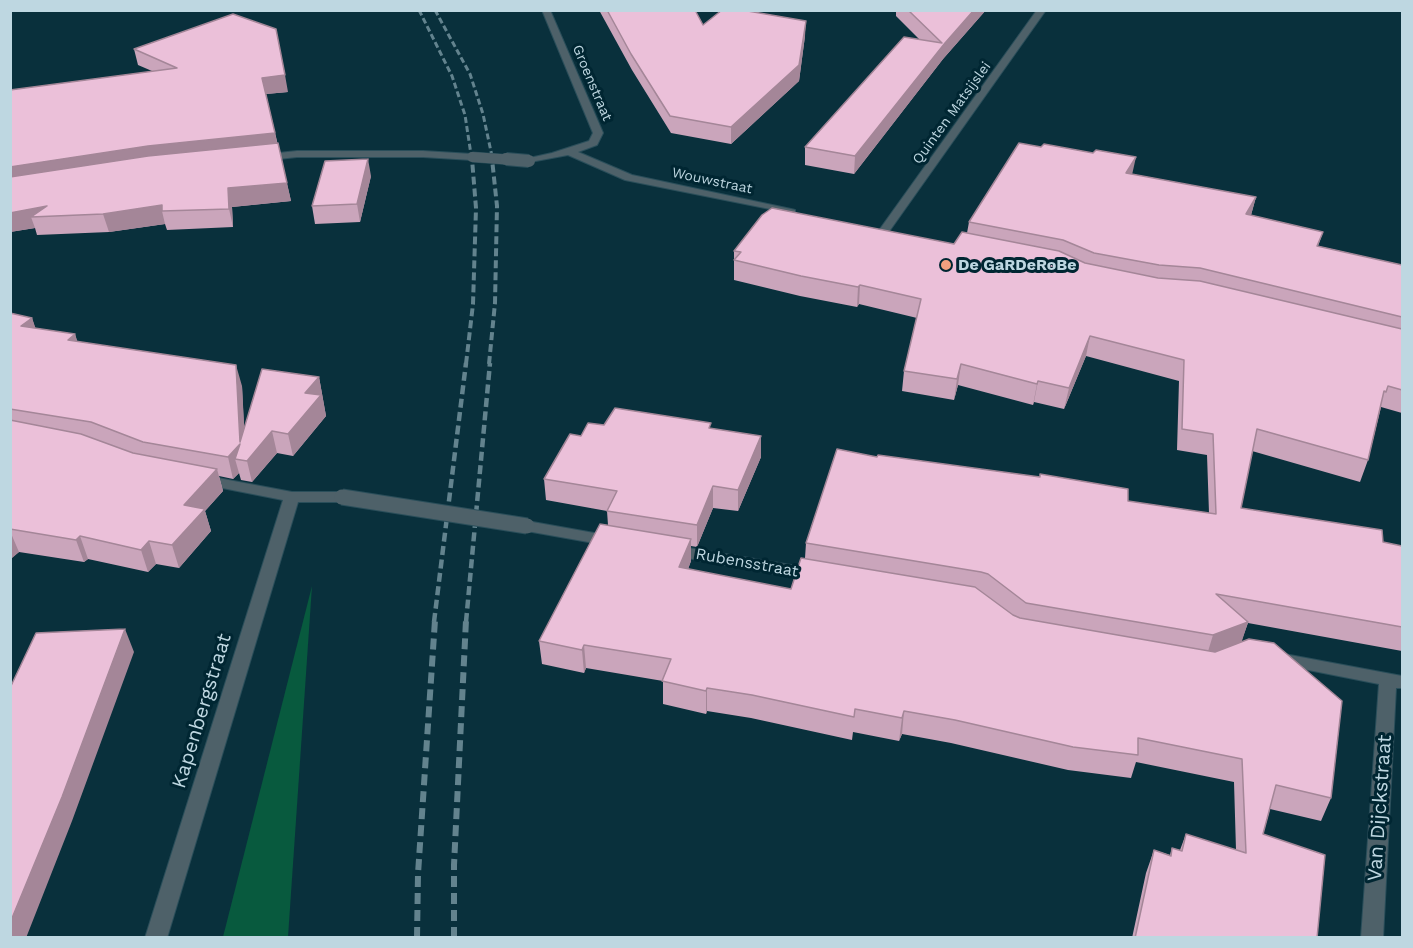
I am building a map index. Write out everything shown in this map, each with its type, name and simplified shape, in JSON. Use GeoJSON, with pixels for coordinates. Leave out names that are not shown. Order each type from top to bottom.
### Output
{"type":"FeatureCollection","features":[{"type":"Feature","properties":{"kind":"street","name":"Groenstraat"},"geometry":{"type":"LineString","coordinates":[[546,10],[598,133],[593,144],[570,152]]}},
{"type":"Feature","properties":{"kind":"street","name":"Quinten Matsijslei"},"geometry":{"type":"LineString","coordinates":[[884,231],[1042,10]]}},
{"type":"Feature","properties":{"kind":"street"},"geometry":{"type":"LineString","coordinates":[[243,159],[297,154],[423,154],[529,161],[570,152]]}},
{"type":"Feature","properties":{"kind":"street","name":"Wouwstraat"},"geometry":{"type":"LineString","coordinates":[[570,152],[629,178],[806,215]]}},
{"type":"Feature","properties":{"kind":"street"},"geometry":{"type":"LineString","coordinates":[[190,478],[292,497],[342,497],[631,544]]}},
{"type":"Feature","properties":{"kind":"street","name":"Kapenbergstraat"},"geometry":{"type":"LineString","coordinates":[[156,938],[292,497]]}},
{"type":"Feature","properties":{"kind":"street","name":"Rubensstraat"},"geometry":{"type":"LineString","coordinates":[[654,548],[827,577]]}},
{"type":"Feature","properties":{"kind":"street"},"geometry":{"type":"LineString","coordinates":[[1262,656],[1395,681]]}},
{"type":"Feature","properties":{"kind":"street","name":"Van Dijckstraat"},"geometry":{"type":"LineString","coordinates":[[1372,938],[1395,681]]}},
{"type":"Feature","properties":{"kind":"green space"},"geometry":{"type":"Polygon","coordinates":[[[312,586],[288,937],[223,937],[312,586]]]}},
{"type":"Feature","properties":{"kind":"building"},"geometry":{"type":"Polygon","coordinates":[[[607,10],[695,10],[703,25],[722,10],[742,10],[806,21],[799,65],[731,127],[670,116],[631,54],[607,10]]]}},
{"type":"Feature","properties":{"kind":"building"},"geometry":{"type":"Polygon","coordinates":[[[908,10],[974,10],[855,156],[805,147],[904,37],[942,43],[908,10]]]}},
{"type":"Feature","properties":{"kind":"building"},"geometry":{"type":"Polygon","coordinates":[[[233,14],[276,29],[285,75],[262,78],[275,133],[148,146],[10,167],[10,90],[177,68],[134,49],[233,14]]]}},
{"type":"Feature","properties":{"kind":"building"},"geometry":{"type":"Polygon","coordinates":[[[278,143],[287,183],[228,188],[229,209],[162,211],[162,205],[103,214],[31,217],[47,206],[10,213],[10,177],[148,156],[278,143]]]}},
{"type":"Feature","properties":{"kind":"building"},"geometry":{"type":"Polygon","coordinates":[[[1019,143],[1041,147],[1044,144],[1093,153],[1096,150],[1136,157],[1126,173],[1256,197],[1246,214],[1323,232],[1317,246],[1402,265],[1402,317],[1200,268],[1159,265],[1094,253],[1063,240],[969,222],[1019,143]]]}},
{"type":"Feature","properties":{"kind":"building"},"geometry":{"type":"Polygon","coordinates":[[[368,159],[357,204],[312,206],[325,161],[368,159]]]}},
{"type":"Feature","properties":{"kind":"building"},"geometry":{"type":"Polygon","coordinates":[[[772,208],[954,244],[962,232],[1059,251],[1085,263],[1158,278],[1200,281],[1402,329],[1402,390],[1388,386],[1386,392],[1384,391],[1368,460],[1257,429],[1241,508],[1382,530],[1383,542],[1402,546],[1402,627],[1216,594],[1248,622],[1213,635],[1026,603],[988,574],[981,572],[806,543],[837,449],[877,457],[878,455],[1040,477],[1040,474],[1128,489],[1128,501],[1216,514],[1213,434],[1182,429],[1184,360],[1090,336],[1069,388],[1038,381],[1037,384],[961,364],[957,379],[904,371],[921,299],[860,285],[858,287],[801,276],[734,260],[741,252],[734,251],[762,215],[772,208]]]}},
{"type":"Feature","properties":{"kind":"building"},"geometry":{"type":"Polygon","coordinates":[[[10,313],[32,318],[21,326],[75,334],[68,340],[236,365],[240,442],[262,369],[319,377],[305,393],[321,395],[288,434],[272,431],[247,461],[235,459],[240,444],[228,457],[143,442],[91,422],[10,409],[10,313]]]}},
{"type":"Feature","properties":{"kind":"building"},"geometry":{"type":"Polygon","coordinates":[[[615,408],[711,423],[709,428],[761,436],[738,490],[713,486],[697,525],[607,511],[617,491],[544,479],[570,434],[581,436],[588,423],[604,425],[615,408]]]}},
{"type":"Feature","properties":{"kind":"building"},"geometry":{"type":"Polygon","coordinates":[[[10,420],[81,434],[133,453],[217,469],[184,505],[205,509],[172,545],[149,541],[141,550],[80,536],[76,540],[10,529],[10,420]]]}},
{"type":"Feature","properties":{"kind":"building"},"geometry":{"type":"Polygon","coordinates":[[[600,524],[691,539],[679,567],[791,589],[801,558],[975,587],[1020,618],[1215,652],[1249,639],[1274,643],[1342,701],[1331,798],[1276,785],[1263,834],[1325,855],[1317,938],[1135,938],[1154,850],[1171,856],[1172,848],[1182,851],[1186,834],[1246,853],[1242,759],[1138,738],[1138,755],[1073,747],[955,720],[904,711],[902,718],[855,709],[854,717],[752,695],[707,688],[706,691],[662,681],[671,659],[584,645],[582,650],[539,641],[600,524]]]}},
{"type":"Feature","properties":{"kind":"building"},"geometry":{"type":"Polygon","coordinates":[[[125,629],[62,797],[10,923],[10,688],[36,633],[125,629]]]}},
{"type":"Feature","properties":{"kind":"railway"},"geometry":{"type":"LineString","coordinates":[[419,10],[452,76],[465,115],[472,161]]}},
{"type":"Feature","properties":{"kind":"railway"},"geometry":{"type":"LineString","coordinates":[[435,10],[470,74],[483,114],[493,161]]}},
{"type":"Feature","properties":{"kind":"railway"},"geometry":{"type":"LineString","coordinates":[[466,364],[473,304],[476,208],[472,159]]}},
{"type":"Feature","properties":{"kind":"railway"},"geometry":{"type":"LineString","coordinates":[[489,364],[495,303],[497,206],[492,159]]}},
{"type":"Feature","properties":{"kind":"railway"},"geometry":{"type":"LineString","coordinates":[[434,622],[466,363]]}},
{"type":"Feature","properties":{"kind":"railway"},"geometry":{"type":"LineString","coordinates":[[466,622],[490,363]]}},
{"type":"Feature","properties":{"kind":"railway"},"geometry":{"type":"LineString","coordinates":[[417,938],[418,874],[435,620]]}},
{"type":"Feature","properties":{"kind":"railway"},"geometry":{"type":"LineString","coordinates":[[454,938],[454,865],[466,620]]}},
{"type":"Feature","properties":{"kind":"place","name":"De GaRDeRoBe"},"geometry":{"type":"Point","coordinates":[946,265]}}]}
